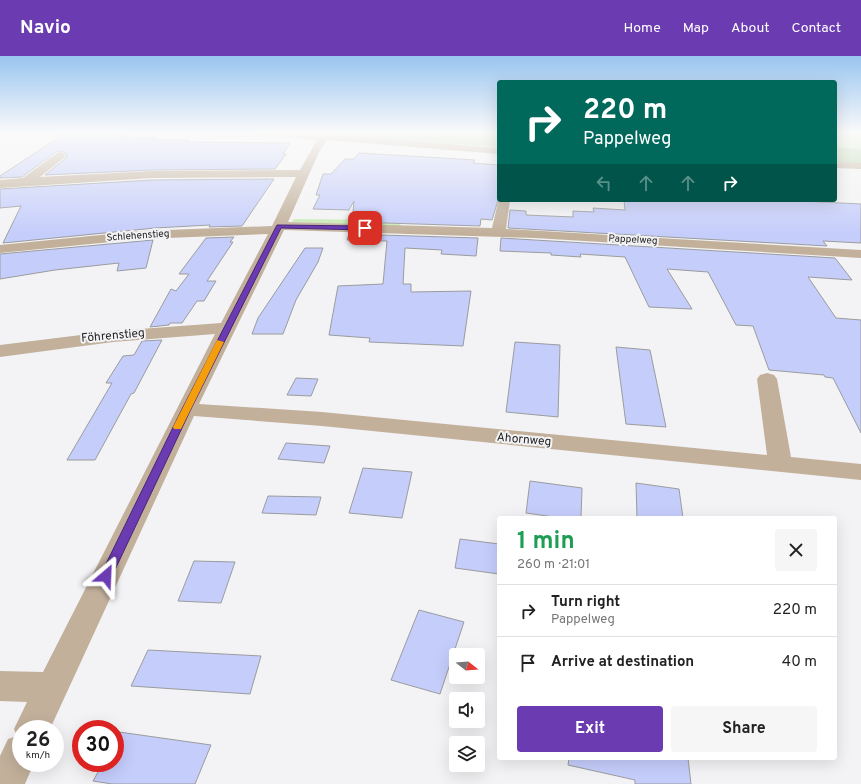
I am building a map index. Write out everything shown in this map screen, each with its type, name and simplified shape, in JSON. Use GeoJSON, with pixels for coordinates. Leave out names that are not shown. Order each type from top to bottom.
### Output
{"type":"FeatureCollection","features":[{"type":"Feature","properties":{"kind":"street"},"geometry":{"type":"LineString","coordinates":[[26,182],[48,166]]}},
{"type":"Feature","properties":{"kind":"street"},"geometry":{"type":"LineString","coordinates":[[36,720],[186,409],[308,166]]}},
{"type":"Feature","properties":{"kind":"street"},"geometry":{"type":"LineString","coordinates":[[0,184],[148,174],[229,172],[304,174]]}},
{"type":"Feature","properties":{"kind":"street"},"geometry":{"type":"LineString","coordinates":[[498,233],[504,202]]}},
{"type":"Feature","properties":{"kind":"street","name":"Pappelweg"},"geometry":{"type":"LineString","coordinates":[[279,224],[498,233],[861,254]]}},
{"type":"Feature","properties":{"kind":"street","name":"Schlehenstieg"},"geometry":{"type":"LineString","coordinates":[[0,248],[279,224]]}},
{"type":"Feature","properties":{"kind":"street","name":"Föhrenstieg"},"geometry":{"type":"LineString","coordinates":[[0,351],[77,339],[190,329],[227,328]]}},
{"type":"Feature","properties":{"kind":"street"},"geometry":{"type":"LineString","coordinates":[[767,379],[774,410],[773,426],[780,465]]}},
{"type":"Feature","properties":{"kind":"street","name":"Ahornweg"},"geometry":{"type":"LineString","coordinates":[[186,409],[322,419],[861,472]]}},
{"type":"Feature","properties":{"kind":"street"},"geometry":{"type":"LineString","coordinates":[[0,686],[52,687]]}},
{"type":"Feature","properties":{"kind":"street"},"geometry":{"type":"LineString","coordinates":[[6,784],[12,771]]}},
{"type":"Feature","properties":{"kind":"green space"},"geometry":{"type":"Polygon","coordinates":[[[294,219],[390,220],[402,223],[399,226],[292,222],[294,219]]]}},
{"type":"Feature","properties":{"kind":"building"},"geometry":{"type":"Polygon","coordinates":[[[15,166],[37,166],[22,177],[0,178],[0,176],[15,166]]]}},
{"type":"Feature","properties":{"kind":"building"},"geometry":{"type":"Polygon","coordinates":[[[56,166],[277,166],[275,169],[152,170],[45,175],[56,166]]]}},
{"type":"Feature","properties":{"kind":"building"},"geometry":{"type":"Polygon","coordinates":[[[338,166],[497,166],[497,202],[492,220],[481,219],[480,226],[354,222],[359,212],[353,212],[354,201],[349,210],[313,209],[320,195],[316,195],[323,174],[331,174],[338,166]]]}},
{"type":"Feature","properties":{"kind":"building"},"geometry":{"type":"Polygon","coordinates":[[[274,179],[242,226],[209,227],[210,225],[155,228],[3,243],[21,206],[0,208],[0,189],[152,180],[274,179]]]}},
{"type":"Feature","properties":{"kind":"building"},"geometry":{"type":"Polygon","coordinates":[[[624,202],[822,202],[861,204],[861,243],[823,241],[827,246],[508,228],[510,210],[526,211],[526,215],[573,217],[573,211],[594,212],[593,208],[625,210],[624,202]]]}},
{"type":"Feature","properties":{"kind":"building"},"geometry":{"type":"Polygon","coordinates":[[[349,234],[478,238],[476,256],[441,254],[442,250],[405,248],[403,284],[411,284],[411,292],[471,291],[463,346],[369,342],[370,338],[329,335],[338,286],[383,284],[387,241],[347,240],[349,234]]]}},
{"type":"Feature","properties":{"kind":"building"},"geometry":{"type":"Polygon","coordinates":[[[234,237],[230,242],[233,242],[207,281],[216,281],[204,301],[197,301],[182,323],[170,323],[169,325],[150,327],[171,289],[176,291],[189,274],[179,274],[206,238],[234,237]]]}},
{"type":"Feature","properties":{"kind":"building"},"geometry":{"type":"Polygon","coordinates":[[[501,238],[835,258],[852,280],[808,277],[836,318],[861,320],[861,433],[833,378],[825,377],[824,375],[769,370],[753,326],[736,325],[708,272],[667,269],[692,309],[649,307],[625,257],[580,254],[581,257],[551,255],[551,253],[500,251],[501,238]]]}},
{"type":"Feature","properties":{"kind":"building"},"geometry":{"type":"Polygon","coordinates":[[[153,240],[146,268],[117,271],[119,263],[55,270],[0,279],[0,254],[153,240]]]}},
{"type":"Feature","properties":{"kind":"building"},"geometry":{"type":"Polygon","coordinates":[[[305,248],[323,248],[318,262],[296,300],[283,334],[252,334],[258,318],[305,248]]]}},
{"type":"Feature","properties":{"kind":"building"},"geometry":{"type":"Polygon","coordinates":[[[162,340],[134,393],[131,394],[95,460],[67,460],[112,383],[106,383],[123,356],[134,355],[142,341],[162,340]]]}},
{"type":"Feature","properties":{"kind":"building"},"geometry":{"type":"Polygon","coordinates":[[[515,342],[560,345],[558,417],[506,412],[515,342]]]}},
{"type":"Feature","properties":{"kind":"building"},"geometry":{"type":"Polygon","coordinates":[[[616,347],[650,350],[666,427],[626,424],[616,347]]]}},
{"type":"Feature","properties":{"kind":"building"},"geometry":{"type":"Polygon","coordinates":[[[296,378],[318,379],[311,396],[287,395],[296,378]]]}},
{"type":"Feature","properties":{"kind":"building"},"geometry":{"type":"Polygon","coordinates":[[[286,443],[330,446],[324,463],[278,459],[286,443]]]}},
{"type":"Feature","properties":{"kind":"building"},"geometry":{"type":"Polygon","coordinates":[[[363,468],[412,472],[402,518],[349,513],[363,468]]]}},
{"type":"Feature","properties":{"kind":"building"},"geometry":{"type":"Polygon","coordinates":[[[530,481],[582,488],[581,516],[547,516],[526,513],[530,481]]]}},
{"type":"Feature","properties":{"kind":"building"},"geometry":{"type":"Polygon","coordinates":[[[636,483],[679,489],[683,516],[637,516],[636,483]]]}},
{"type":"Feature","properties":{"kind":"building"},"geometry":{"type":"Polygon","coordinates":[[[268,496],[321,497],[316,515],[262,513],[268,496]]]}},
{"type":"Feature","properties":{"kind":"building"},"geometry":{"type":"Polygon","coordinates":[[[460,539],[497,544],[497,574],[455,568],[460,539]]]}},
{"type":"Feature","properties":{"kind":"building"},"geometry":{"type":"Polygon","coordinates":[[[194,561],[235,562],[221,603],[178,601],[194,561]]]}},
{"type":"Feature","properties":{"kind":"building"},"geometry":{"type":"Polygon","coordinates":[[[419,610],[464,622],[455,648],[449,648],[449,667],[440,694],[391,680],[419,610]]]}},
{"type":"Feature","properties":{"kind":"building"},"geometry":{"type":"Polygon","coordinates":[[[148,650],[261,656],[250,694],[131,686],[148,650]]]}},
{"type":"Feature","properties":{"kind":"building"},"geometry":{"type":"Polygon","coordinates":[[[124,733],[211,745],[195,784],[112,784],[93,781],[98,772],[124,772],[124,733]]]}},
{"type":"Feature","properties":{"kind":"building"},"geometry":{"type":"Polygon","coordinates":[[[569,760],[688,760],[691,784],[635,784],[635,780],[568,765],[569,760]]]}},
{"type":"Feature","properties":{"kind":"slow traffic"},"geometry":{"type":"LineString","coordinates":[[178,427],[220,342]]}},
{"type":"Feature","properties":{"kind":"route"},"geometry":{"type":"LineString","coordinates":[[106,576],[186,409],[279,226],[365,228]]}}]}
